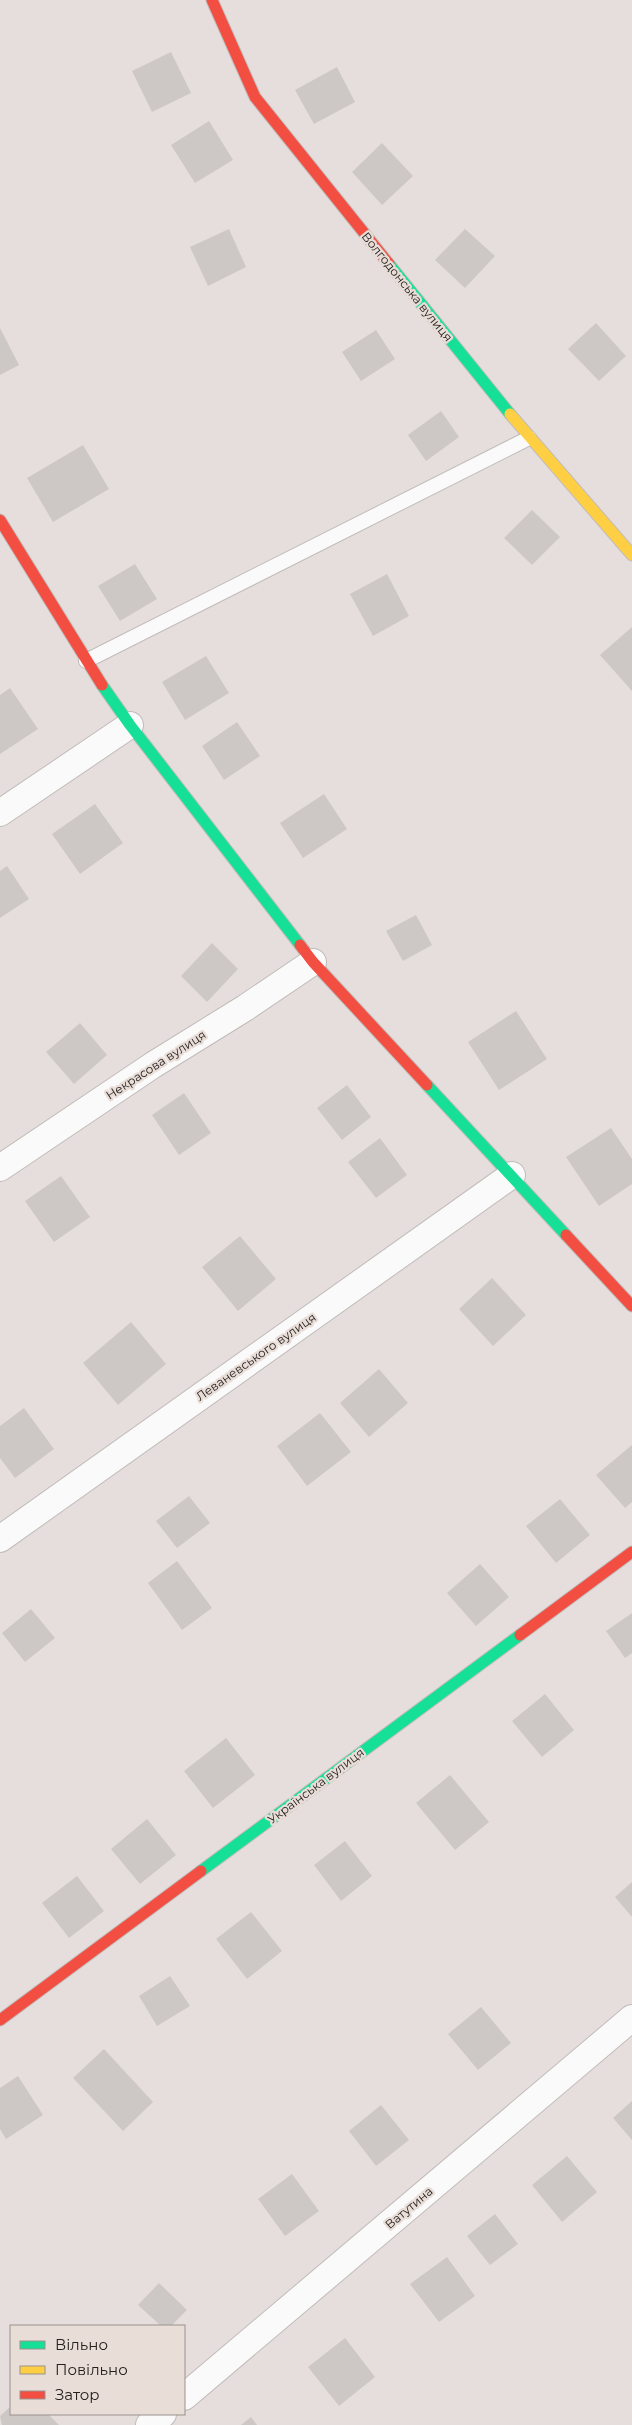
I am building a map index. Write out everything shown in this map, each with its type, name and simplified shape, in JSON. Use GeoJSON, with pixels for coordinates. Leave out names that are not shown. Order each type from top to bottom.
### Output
{"type":"FeatureCollection","features":[{"type":"Feature","properties":{"kind":"street","name":"Волгодонська вулиця"},"geometry":{"type":"LineString","coordinates":[[212,0],[254,98],[528,438],[632,555]]}},
{"type":"Feature","properties":{"kind":"street"},"geometry":{"type":"LineString","coordinates":[[0,520],[86,661],[130,725],[313,962],[632,1306]]}},
{"type":"Feature","properties":{"kind":"street"},"geometry":{"type":"LineString","coordinates":[[0,813],[130,725]]}},
{"type":"Feature","properties":{"kind":"street","name":"Некрасова вулиця"},"geometry":{"type":"LineString","coordinates":[[0,1168],[153,1065],[245,1008],[313,962]]}},
{"type":"Feature","properties":{"kind":"street","name":"Леваневського вулиця"},"geometry":{"type":"LineString","coordinates":[[0,1539],[512,1175]]}},
{"type":"Feature","properties":{"kind":"street","name":"Українська вулиця"},"geometry":{"type":"LineString","coordinates":[[0,2020],[632,1552]]}},
{"type":"Feature","properties":{"kind":"street","name":"Ватутина"},"geometry":{"type":"LineString","coordinates":[[185,2395],[632,2018]]}},
{"type":"Feature","properties":{"kind":"street"},"geometry":{"type":"LineString","coordinates":[[149,2425],[162,2415]]}},
{"type":"Feature","properties":{"kind":"lane"},"geometry":{"type":"LineString","coordinates":[[86,661],[528,438]]}},
{"type":"Feature","properties":{"kind":"building"},"geometry":{"type":"Polygon","coordinates":[[[171,52],[191,93],[152,112],[132,71],[171,52]]]}},
{"type":"Feature","properties":{"kind":"building"},"geometry":{"type":"Polygon","coordinates":[[[337,67],[355,102],[314,124],[295,90],[337,67]]]}},
{"type":"Feature","properties":{"kind":"building"},"geometry":{"type":"Polygon","coordinates":[[[209,121],[233,160],[195,183],[171,145],[209,121]]]}},
{"type":"Feature","properties":{"kind":"building"},"geometry":{"type":"Polygon","coordinates":[[[382,143],[413,176],[382,205],[352,172],[382,143]]]}},
{"type":"Feature","properties":{"kind":"building"},"geometry":{"type":"Polygon","coordinates":[[[229,229],[246,267],[208,286],[190,247],[229,229]]]}},
{"type":"Feature","properties":{"kind":"building"},"geometry":{"type":"Polygon","coordinates":[[[465,229],[495,256],[465,288],[435,260],[465,229]]]}},
{"type":"Feature","properties":{"kind":"building"},"geometry":{"type":"Polygon","coordinates":[[[596,323],[626,356],[599,381],[568,349],[596,323]]]}},
{"type":"Feature","properties":{"kind":"building"},"geometry":{"type":"Polygon","coordinates":[[[0,328],[19,365],[0,375],[0,328]]]}},
{"type":"Feature","properties":{"kind":"building"},"geometry":{"type":"Polygon","coordinates":[[[376,330],[395,359],[361,381],[342,352],[376,330]]]}},
{"type":"Feature","properties":{"kind":"building"},"geometry":{"type":"Polygon","coordinates":[[[441,411],[459,437],[426,461],[408,435],[441,411]]]}},
{"type":"Feature","properties":{"kind":"building"},"geometry":{"type":"Polygon","coordinates":[[[83,445],[109,489],[53,522],[27,478],[83,445]]]}},
{"type":"Feature","properties":{"kind":"building"},"geometry":{"type":"Polygon","coordinates":[[[532,510],[560,537],[532,565],[504,538],[532,510]]]}},
{"type":"Feature","properties":{"kind":"building"},"geometry":{"type":"Polygon","coordinates":[[[135,564],[157,599],[120,621],[98,586],[135,564]]]}},
{"type":"Feature","properties":{"kind":"building"},"geometry":{"type":"Polygon","coordinates":[[[387,574],[409,616],[373,636],[350,594],[387,574]]]}},
{"type":"Feature","properties":{"kind":"building"},"geometry":{"type":"Polygon","coordinates":[[[632,627],[632,691],[600,655],[632,627]]]}},
{"type":"Feature","properties":{"kind":"building"},"geometry":{"type":"Polygon","coordinates":[[[206,656],[229,693],[185,720],[162,682],[206,656]]]}},
{"type":"Feature","properties":{"kind":"building"},"geometry":{"type":"Polygon","coordinates":[[[10,688],[38,729],[0,754],[0,695],[10,688]]]}},
{"type":"Feature","properties":{"kind":"building"},"geometry":{"type":"Polygon","coordinates":[[[237,722],[260,756],[224,780],[202,746],[237,722]]]}},
{"type":"Feature","properties":{"kind":"building"},"geometry":{"type":"Polygon","coordinates":[[[324,794],[347,829],[303,858],[280,823],[324,794]]]}},
{"type":"Feature","properties":{"kind":"building"},"geometry":{"type":"Polygon","coordinates":[[[95,804],[123,843],[80,874],[52,834],[95,804]]]}},
{"type":"Feature","properties":{"kind":"building"},"geometry":{"type":"Polygon","coordinates":[[[7,866],[29,899],[0,918],[0,871],[7,866]]]}},
{"type":"Feature","properties":{"kind":"building"},"geometry":{"type":"Polygon","coordinates":[[[416,915],[432,945],[403,961],[386,931],[416,915]]]}},
{"type":"Feature","properties":{"kind":"building"},"geometry":{"type":"Polygon","coordinates":[[[212,943],[238,969],[207,1002],[181,976],[212,943]]]}},
{"type":"Feature","properties":{"kind":"building"},"geometry":{"type":"Polygon","coordinates":[[[516,1011],[547,1059],[499,1090],[468,1042],[516,1011]]]}},
{"type":"Feature","properties":{"kind":"building"},"geometry":{"type":"Polygon","coordinates":[[[80,1023],[107,1055],[74,1084],[46,1052],[80,1023]]]}},
{"type":"Feature","properties":{"kind":"building"},"geometry":{"type":"Polygon","coordinates":[[[347,1085],[371,1117],[342,1140],[317,1108],[347,1085]]]}},
{"type":"Feature","properties":{"kind":"building"},"geometry":{"type":"Polygon","coordinates":[[[184,1093],[211,1133],[179,1155],[152,1115],[184,1093]]]}},
{"type":"Feature","properties":{"kind":"building"},"geometry":{"type":"Polygon","coordinates":[[[611,1128],[632,1159],[632,1184],[599,1206],[566,1157],[611,1128]]]}},
{"type":"Feature","properties":{"kind":"building"},"geometry":{"type":"Polygon","coordinates":[[[380,1138],[407,1175],[376,1198],[348,1162],[380,1138]]]}},
{"type":"Feature","properties":{"kind":"building"},"geometry":{"type":"Polygon","coordinates":[[[61,1176],[90,1217],[54,1242],[25,1201],[61,1176]]]}},
{"type":"Feature","properties":{"kind":"building"},"geometry":{"type":"Polygon","coordinates":[[[240,1236],[276,1279],[238,1311],[202,1267],[240,1236]]]}},
{"type":"Feature","properties":{"kind":"building"},"geometry":{"type":"Polygon","coordinates":[[[492,1278],[526,1315],[493,1346],[459,1309],[492,1278]]]}},
{"type":"Feature","properties":{"kind":"building"},"geometry":{"type":"Polygon","coordinates":[[[131,1322],[166,1364],[118,1405],[83,1363],[131,1322]]]}},
{"type":"Feature","properties":{"kind":"building"},"geometry":{"type":"Polygon","coordinates":[[[379,1369],[408,1403],[369,1437],[340,1403],[379,1369]]]}},
{"type":"Feature","properties":{"kind":"building"},"geometry":{"type":"Polygon","coordinates":[[[24,1408],[54,1449],[15,1478],[0,1458],[0,1426],[24,1408]]]}},
{"type":"Feature","properties":{"kind":"building"},"geometry":{"type":"Polygon","coordinates":[[[320,1413],[351,1452],[307,1486],[277,1446],[320,1413]]]}},
{"type":"Feature","properties":{"kind":"building"},"geometry":{"type":"Polygon","coordinates":[[[632,1445],[632,1502],[625,1508],[596,1475],[632,1445]]]}},
{"type":"Feature","properties":{"kind":"building"},"geometry":{"type":"Polygon","coordinates":[[[189,1496],[210,1523],[177,1548],[156,1521],[189,1496]]]}},
{"type":"Feature","properties":{"kind":"building"},"geometry":{"type":"Polygon","coordinates":[[[560,1499],[590,1535],[556,1563],[526,1526],[560,1499]]]}},
{"type":"Feature","properties":{"kind":"building"},"geometry":{"type":"Polygon","coordinates":[[[177,1561],[212,1608],[182,1630],[148,1583],[177,1561]]]}},
{"type":"Feature","properties":{"kind":"building"},"geometry":{"type":"Polygon","coordinates":[[[480,1564],[509,1597],[476,1626],[447,1593],[480,1564]]]}},
{"type":"Feature","properties":{"kind":"building"},"geometry":{"type":"Polygon","coordinates":[[[31,1609],[55,1638],[25,1662],[2,1633],[31,1609]]]}},
{"type":"Feature","properties":{"kind":"building"},"geometry":{"type":"Polygon","coordinates":[[[632,1613],[632,1653],[625,1658],[606,1631],[632,1613]]]}},
{"type":"Feature","properties":{"kind":"building"},"geometry":{"type":"Polygon","coordinates":[[[545,1694],[574,1730],[542,1757],[512,1721],[545,1694]]]}},
{"type":"Feature","properties":{"kind":"building"},"geometry":{"type":"Polygon","coordinates":[[[226,1738],[255,1775],[213,1808],[184,1771],[226,1738]]]}},
{"type":"Feature","properties":{"kind":"building"},"geometry":{"type":"Polygon","coordinates":[[[450,1775],[489,1822],[455,1850],[416,1803],[450,1775]]]}},
{"type":"Feature","properties":{"kind":"building"},"geometry":{"type":"Polygon","coordinates":[[[147,1819],[176,1855],[140,1884],[111,1849],[147,1819]]]}},
{"type":"Feature","properties":{"kind":"building"},"geometry":{"type":"Polygon","coordinates":[[[345,1841],[372,1876],[341,1901],[314,1865],[345,1841]]]}},
{"type":"Feature","properties":{"kind":"building"},"geometry":{"type":"Polygon","coordinates":[[[77,1876],[104,1911],[69,1938],[42,1903],[77,1876]]]}},
{"type":"Feature","properties":{"kind":"building"},"geometry":{"type":"Polygon","coordinates":[[[632,1882],[632,1917],[615,1897],[632,1882]]]}},
{"type":"Feature","properties":{"kind":"building"},"geometry":{"type":"Polygon","coordinates":[[[251,1912],[282,1951],[247,1979],[216,1939],[251,1912]]]}},
{"type":"Feature","properties":{"kind":"building"},"geometry":{"type":"Polygon","coordinates":[[[170,1976],[190,2006],[157,2026],[139,1996],[170,1976]]]}},
{"type":"Feature","properties":{"kind":"building"},"geometry":{"type":"Polygon","coordinates":[[[481,2007],[511,2043],[478,2070],[448,2034],[481,2007]]]}},
{"type":"Feature","properties":{"kind":"building"},"geometry":{"type":"Polygon","coordinates":[[[104,2049],[153,2102],[123,2131],[73,2078],[104,2049]]]}},
{"type":"Feature","properties":{"kind":"building"},"geometry":{"type":"Polygon","coordinates":[[[18,2076],[43,2115],[6,2139],[0,2129],[0,2088],[18,2076]]]}},
{"type":"Feature","properties":{"kind":"building"},"geometry":{"type":"Polygon","coordinates":[[[632,2101],[632,2140],[613,2118],[632,2101]]]}},
{"type":"Feature","properties":{"kind":"building"},"geometry":{"type":"Polygon","coordinates":[[[381,2105],[409,2140],[376,2166],[349,2131],[381,2105]]]}},
{"type":"Feature","properties":{"kind":"building"},"geometry":{"type":"Polygon","coordinates":[[[567,2156],[597,2192],[562,2222],[532,2185],[567,2156]]]}},
{"type":"Feature","properties":{"kind":"building"},"geometry":{"type":"Polygon","coordinates":[[[292,2174],[319,2211],[285,2236],[258,2199],[292,2174]]]}},
{"type":"Feature","properties":{"kind":"building"},"geometry":{"type":"Polygon","coordinates":[[[495,2214],[518,2244],[490,2265],[467,2236],[495,2214]]]}},
{"type":"Feature","properties":{"kind":"building"},"geometry":{"type":"Polygon","coordinates":[[[447,2257],[475,2296],[439,2322],[410,2284],[447,2257]]]}},
{"type":"Feature","properties":{"kind":"building"},"geometry":{"type":"Polygon","coordinates":[[[159,2283],[187,2310],[172,2325],[160,2325],[138,2305],[159,2283]]]}},
{"type":"Feature","properties":{"kind":"building"},"geometry":{"type":"Polygon","coordinates":[[[345,2338],[375,2377],[339,2406],[308,2367],[345,2338]]]}},
{"type":"Feature","properties":{"kind":"building"},"geometry":{"type":"Polygon","coordinates":[[[10,2407],[10,2415],[49,2415],[59,2425],[2,2425],[0,2416],[10,2407]]]}},
{"type":"Feature","properties":{"kind":"building"},"geometry":{"type":"Polygon","coordinates":[[[251,2417],[257,2425],[241,2425],[251,2417]]]}},
{"type":"Feature","properties":{"kind":"traffic: fast"},"geometry":{"type":"LineString","coordinates":[[389,264],[510,414]]}},
{"type":"Feature","properties":{"kind":"traffic: fast"},"geometry":{"type":"LineString","coordinates":[[102,685],[130,725],[300,945]]}},
{"type":"Feature","properties":{"kind":"traffic: fast"},"geometry":{"type":"LineString","coordinates":[[427,1085],[566,1235]]}},
{"type":"Feature","properties":{"kind":"traffic: fast"},"geometry":{"type":"LineString","coordinates":[[201,1871],[520,1635]]}},
{"type":"Feature","properties":{"kind":"traffic: slow"},"geometry":{"type":"LineString","coordinates":[[510,414],[632,555]]}},
{"type":"Feature","properties":{"kind":"traffic: jam"},"geometry":{"type":"LineString","coordinates":[[212,0],[255,97],[389,264]]}},
{"type":"Feature","properties":{"kind":"traffic: jam"},"geometry":{"type":"LineString","coordinates":[[0,520],[102,685]]}},
{"type":"Feature","properties":{"kind":"traffic: jam"},"geometry":{"type":"LineString","coordinates":[[300,945],[313,962],[427,1085]]}},
{"type":"Feature","properties":{"kind":"traffic: jam"},"geometry":{"type":"LineString","coordinates":[[566,1235],[632,1306]]}},
{"type":"Feature","properties":{"kind":"traffic: jam"},"geometry":{"type":"LineString","coordinates":[[520,1635],[632,1552]]}},
{"type":"Feature","properties":{"kind":"traffic: jam"},"geometry":{"type":"LineString","coordinates":[[0,2020],[201,1871]]}}]}
